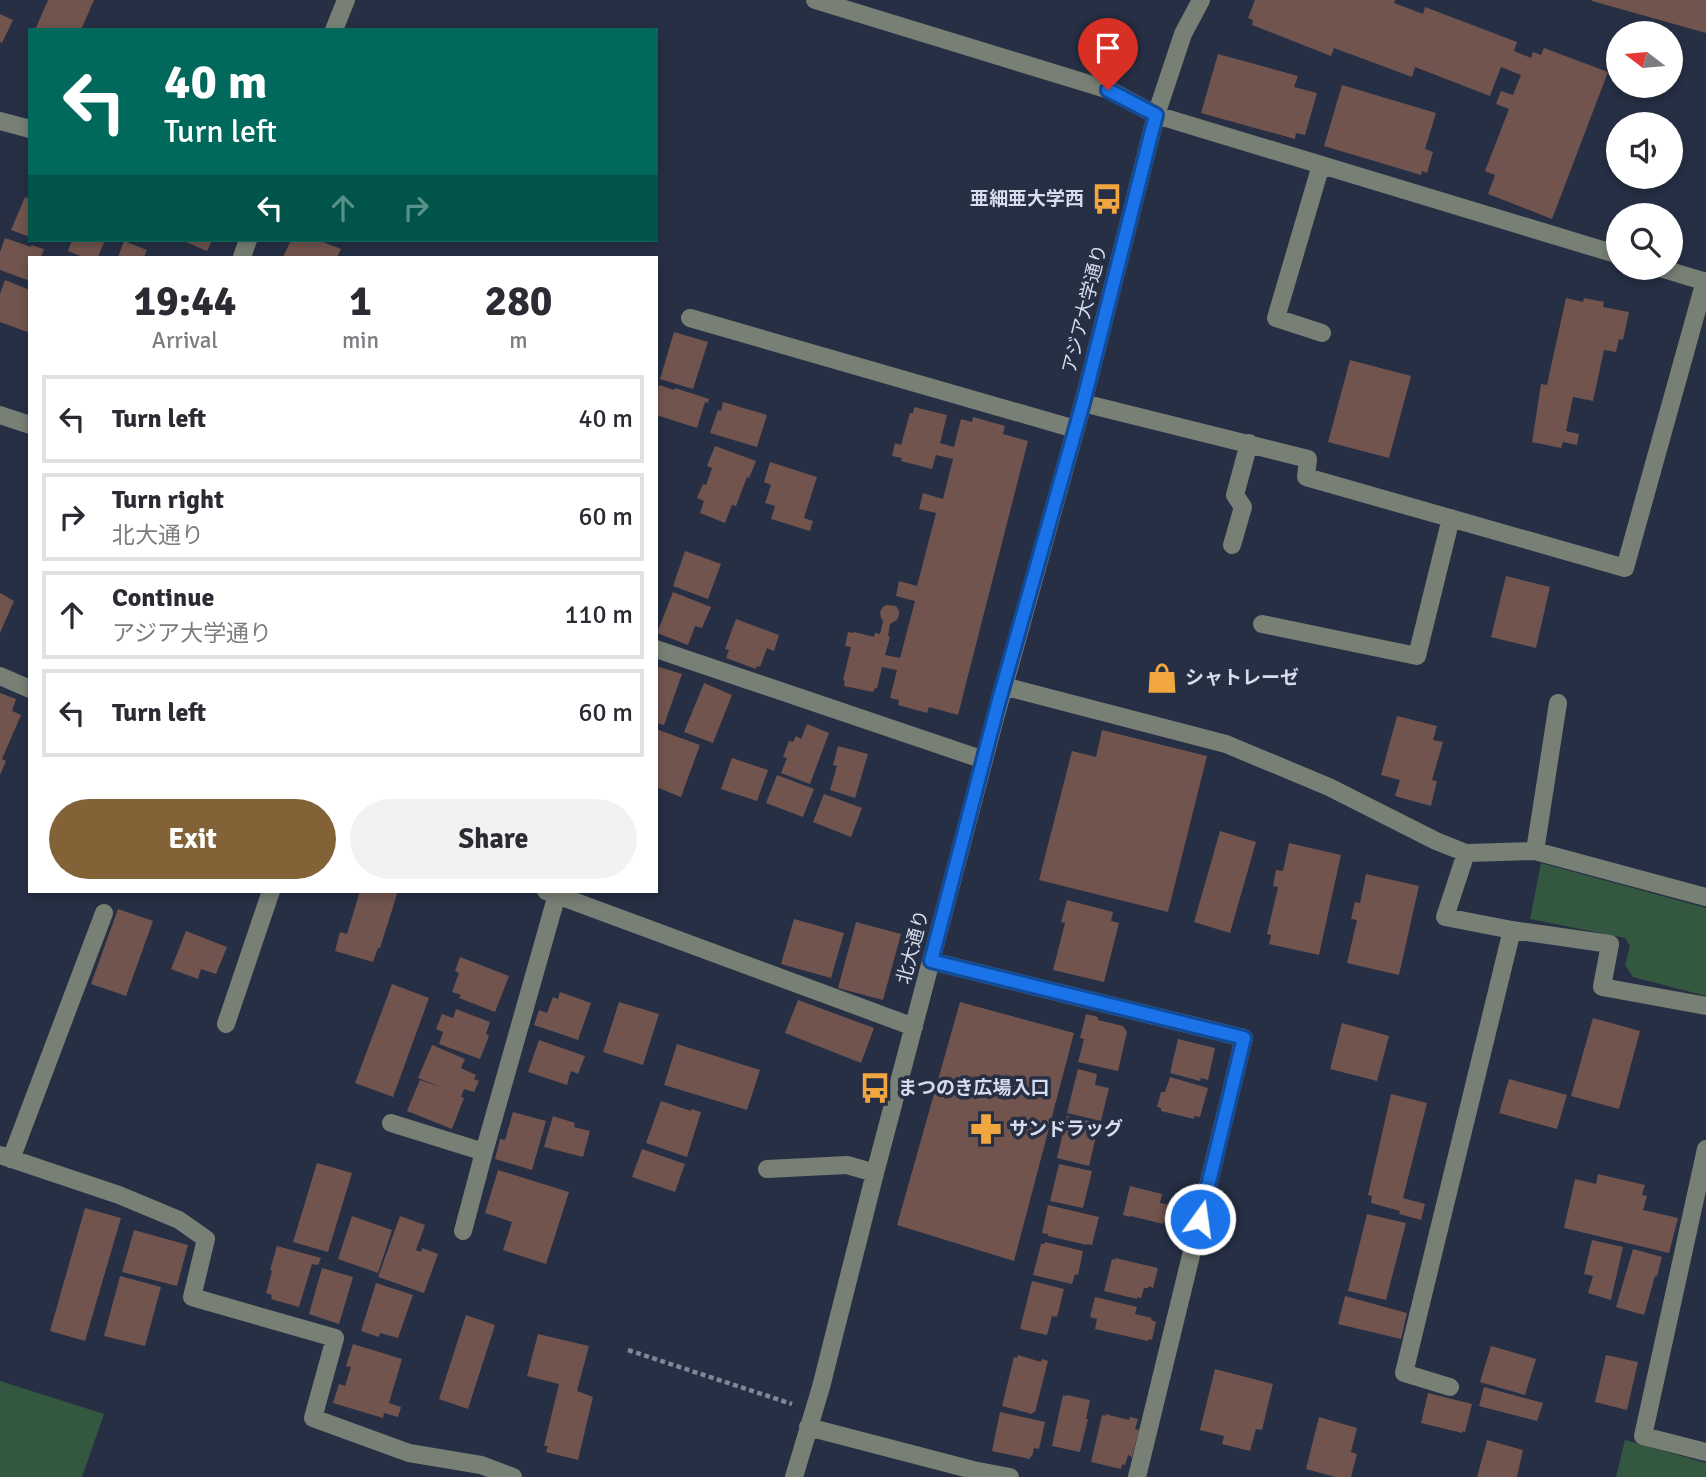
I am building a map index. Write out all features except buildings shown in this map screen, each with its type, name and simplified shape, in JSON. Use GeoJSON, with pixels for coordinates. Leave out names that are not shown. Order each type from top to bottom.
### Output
{"type":"FeatureCollection","features":[{"type":"Feature","properties":{"kind":"street"},"geometry":{"type":"LineString","coordinates":[[335,28],[346,0]]}},
{"type":"Feature","properties":{"kind":"street"},"geometry":{"type":"LineString","coordinates":[[815,0],[1108,90],[1156,115],[1606,251]]}},
{"type":"Feature","properties":{"kind":"street","name":"アジア大学通り"},"geometry":{"type":"LineString","coordinates":[[1075,429],[1156,115],[1183,34],[1201,0]]}},
{"type":"Feature","properties":{"kind":"street"},"geometry":{"type":"LineString","coordinates":[[0,121],[28,128]]}},
{"type":"Feature","properties":{"kind":"street"},"geometry":{"type":"LineString","coordinates":[[1321,165],[1276,318],[1322,333]]}},
{"type":"Feature","properties":{"kind":"street"},"geometry":{"type":"LineString","coordinates":[[1083,403],[1308,459],[1306,477],[1625,568],[1706,281],[1683,274]]}},
{"type":"Feature","properties":{"kind":"street"},"geometry":{"type":"LineString","coordinates":[[690,318],[1075,429]]}},
{"type":"Feature","properties":{"kind":"street"},"geometry":{"type":"LineString","coordinates":[[0,415],[28,424]]}},
{"type":"Feature","properties":{"kind":"street","name":"北大通り"},"geometry":{"type":"LineString","coordinates":[[794,1477],[821,1387],[1003,686],[1075,429]]}},
{"type":"Feature","properties":{"kind":"street"},"geometry":{"type":"LineString","coordinates":[[1232,545],[1243,507],[1236,495],[1249,443]]}},
{"type":"Feature","properties":{"kind":"street"},"geometry":{"type":"LineString","coordinates":[[1262,624],[1417,656],[1451,518]]}},
{"type":"Feature","properties":{"kind":"street"},"geometry":{"type":"LineString","coordinates":[[658,650],[984,760]]}},
{"type":"Feature","properties":{"kind":"street"},"geometry":{"type":"LineString","coordinates":[[0,676],[28,688]]}},
{"type":"Feature","properties":{"kind":"street"},"geometry":{"type":"LineString","coordinates":[[1003,686],[1226,744],[1329,787],[1436,841],[1466,853],[1535,851],[1706,897]]}},
{"type":"Feature","properties":{"kind":"street"},"geometry":{"type":"LineString","coordinates":[[1535,851],[1558,703]]}},
{"type":"Feature","properties":{"kind":"street"},"geometry":{"type":"LineString","coordinates":[[1466,853],[1445,917],[1610,944],[1602,987],[1706,1006]]}},
{"type":"Feature","properties":{"kind":"street"},"geometry":{"type":"LineString","coordinates":[[226,1024],[270,893]]}},
{"type":"Feature","properties":{"kind":"street"},"geometry":{"type":"LineString","coordinates":[[463,1231],[553,893]]}},
{"type":"Feature","properties":{"kind":"street"},"geometry":{"type":"LineString","coordinates":[[556,893],[914,1027]]}},
{"type":"Feature","properties":{"kind":"street"},"geometry":{"type":"LineString","coordinates":[[104,913],[5,1157],[119,1195],[179,1220],[206,1239],[191,1297],[335,1338],[313,1418],[409,1453],[481,1465],[513,1477]]}},
{"type":"Feature","properties":{"kind":"street"},"geometry":{"type":"LineString","coordinates":[[1450,1387],[1404,1373],[1512,930]]}},
{"type":"Feature","properties":{"kind":"street"},"geometry":{"type":"LineString","coordinates":[[931,961],[1244,1038],[1137,1477]]}},
{"type":"Feature","properties":{"kind":"street"},"geometry":{"type":"LineString","coordinates":[[391,1123],[484,1152]]}},
{"type":"Feature","properties":{"kind":"street"},"geometry":{"type":"LineString","coordinates":[[1706,1149],[1643,1436],[1706,1452]]}},
{"type":"Feature","properties":{"kind":"street"},"geometry":{"type":"LineString","coordinates":[[767,1169],[847,1165],[875,1173]]}},
{"type":"Feature","properties":{"kind":"street"},"geometry":{"type":"LineString","coordinates":[[808,1427],[960,1467],[1010,1477]]}},
{"type":"Feature","properties":{"kind":"path"},"geometry":{"type":"LineString","coordinates":[[628,1350],[795,1405],[808,1427]]}},
{"type":"Feature","properties":{"kind":"green space"},"geometry":{"type":"Polygon","coordinates":[[[1541,863],[1706,908],[1706,996],[1633,977],[1625,965],[1630,946],[1625,938],[1530,919],[1541,863]]]}},
{"type":"Feature","properties":{"kind":"green space"},"geometry":{"type":"Polygon","coordinates":[[[0,1381],[104,1414],[82,1477],[0,1477],[0,1381]]]}},
{"type":"Feature","properties":{"kind":"green space"},"geometry":{"type":"Polygon","coordinates":[[[1625,1440],[1706,1463],[1706,1477],[1616,1477],[1625,1440]]]}},
{"type":"Feature","properties":{"kind":"place","name":"亜細亜大学西"},"geometry":{"type":"Point","coordinates":[1107,199]}},
{"type":"Feature","properties":{"kind":"place","name":"シャトレーゼ"},"geometry":{"type":"Point","coordinates":[1162,678]}},
{"type":"Feature","properties":{"kind":"place","name":"まつのき広場入口"},"geometry":{"type":"Point","coordinates":[875,1088]}},
{"type":"Feature","properties":{"kind":"place","name":"サンドラッグ"},"geometry":{"type":"Point","coordinates":[986,1129]}},
{"type":"Feature","properties":{"kind":"route"},"geometry":{"type":"LineString","coordinates":[[1108,90],[1156,115],[1083,403],[998,704],[931,961],[1244,1038],[1200,1219]]}}]}
